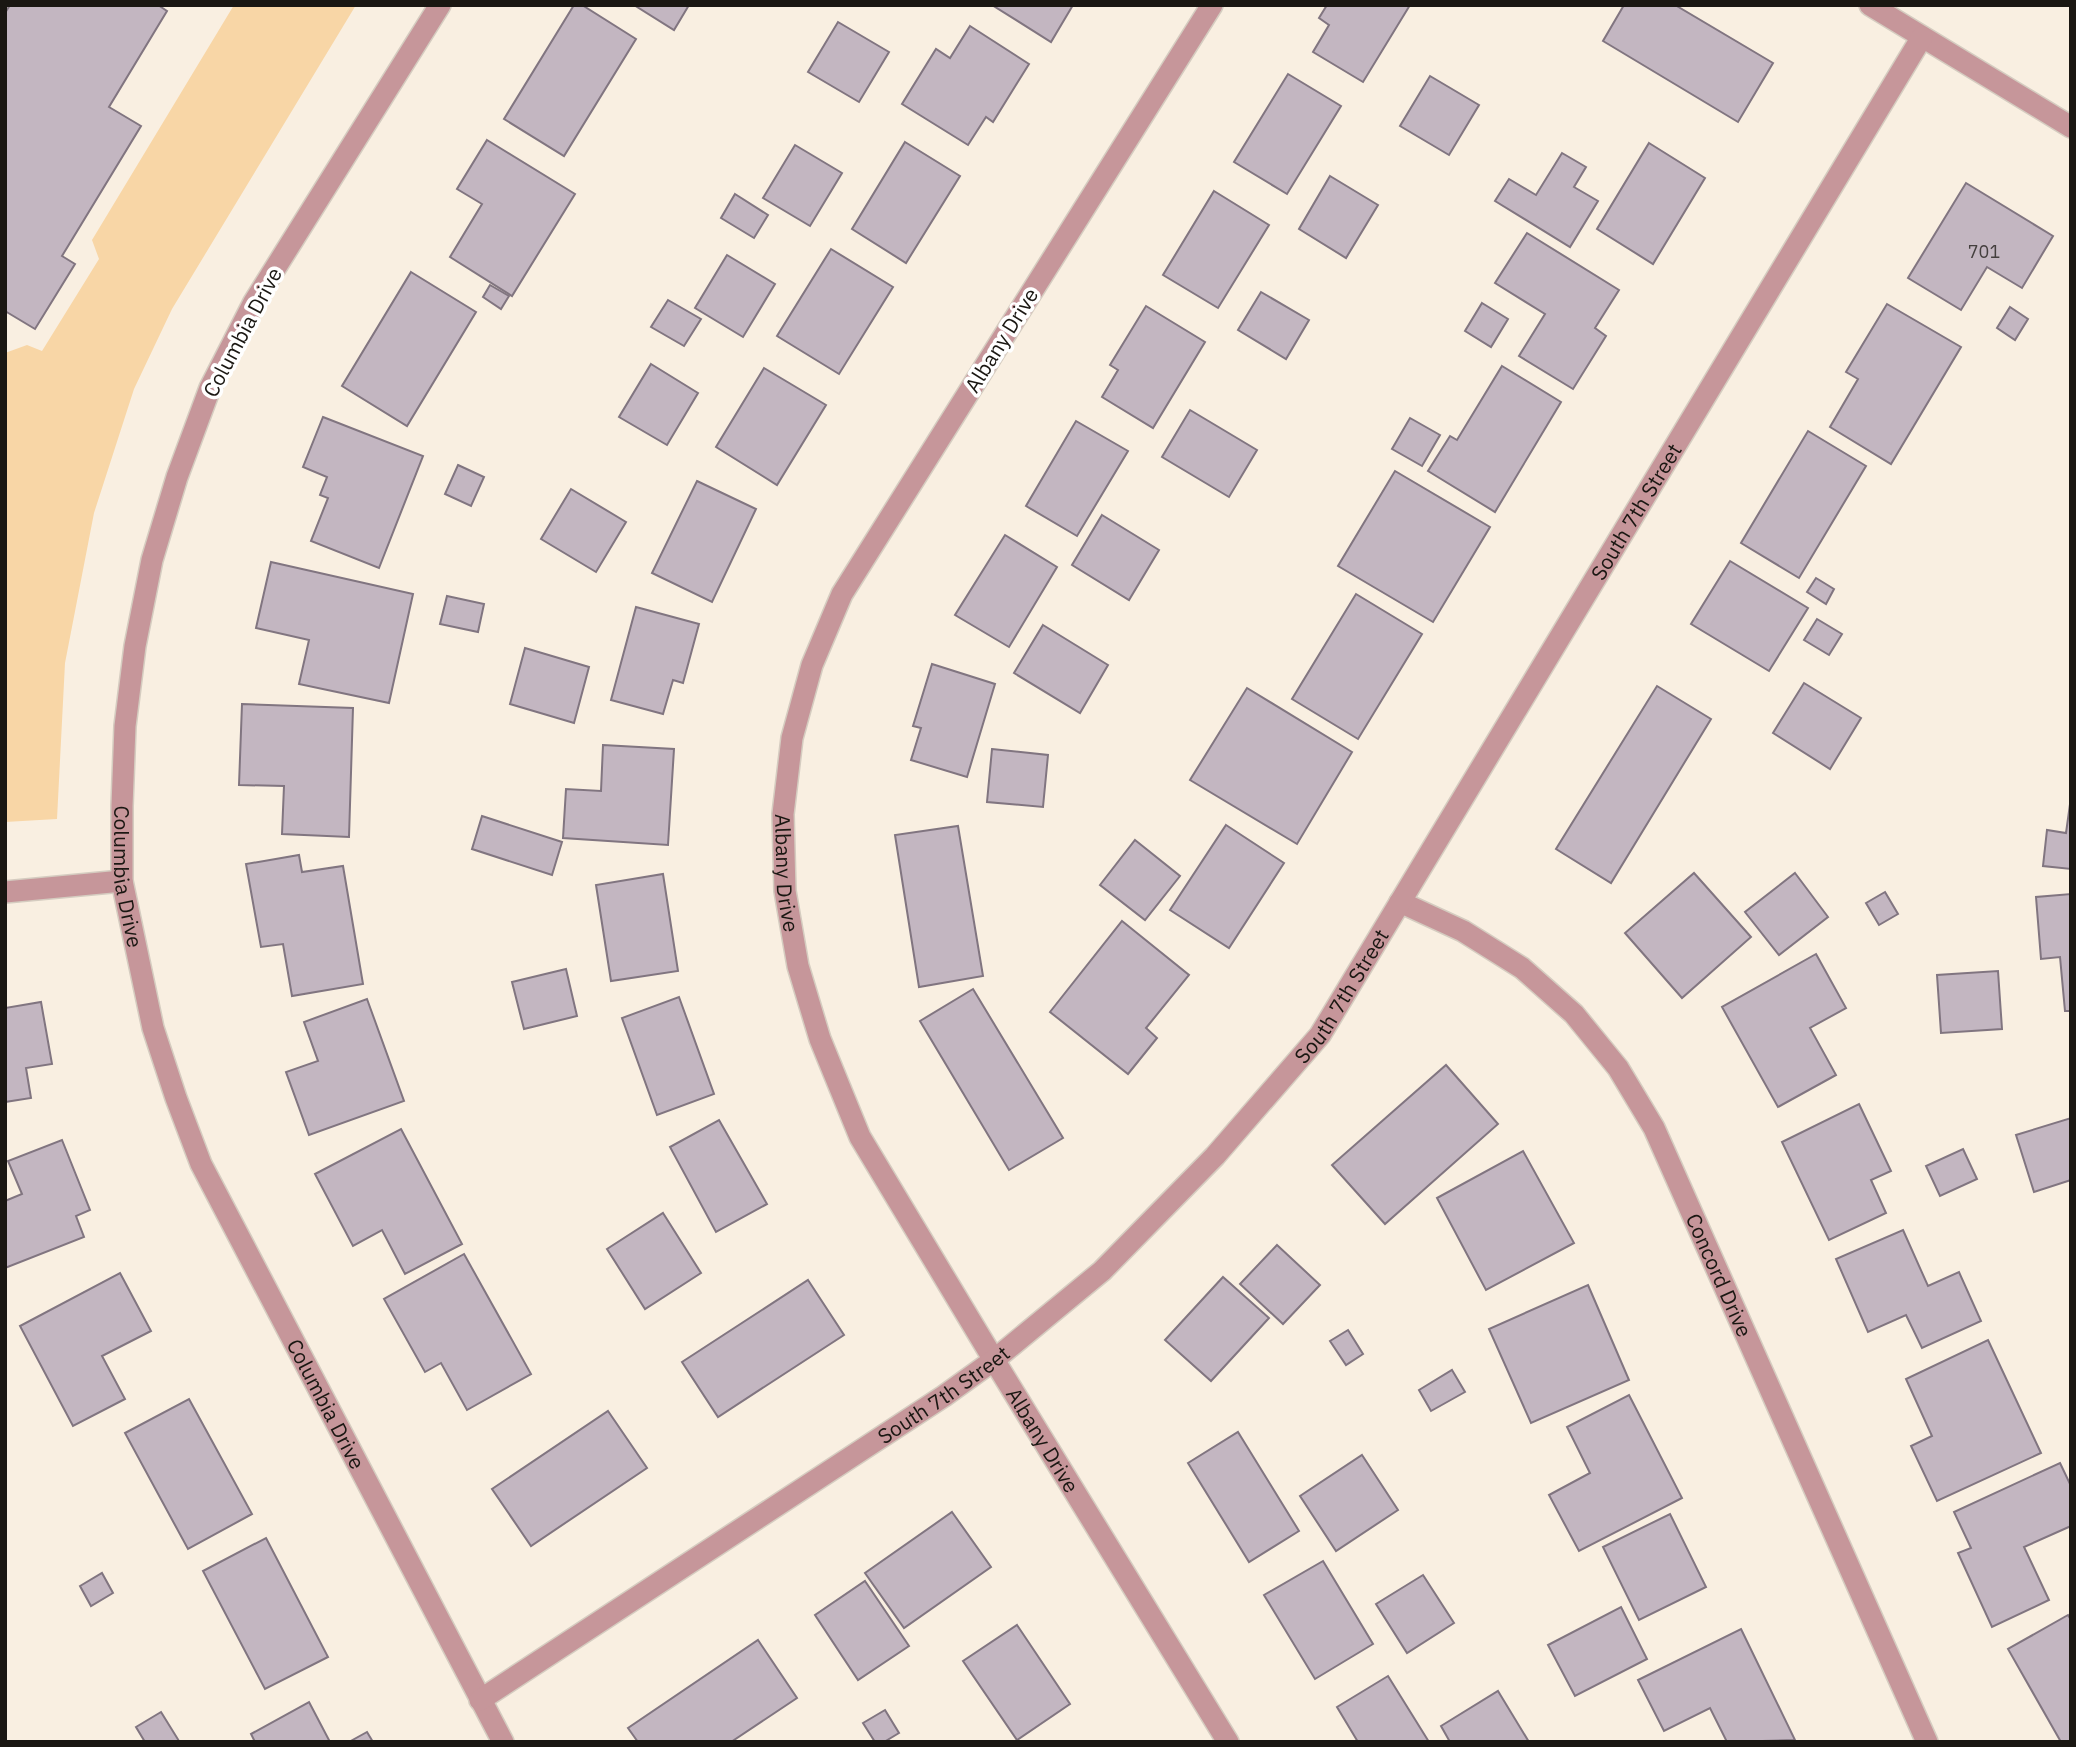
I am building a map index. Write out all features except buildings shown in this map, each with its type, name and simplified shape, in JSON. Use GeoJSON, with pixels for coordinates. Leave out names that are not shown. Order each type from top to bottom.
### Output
{"type":"FeatureCollection","features":[{"type":"Feature","properties":{"kind":"street","name":"Columbia Drive"},"geometry":{"type":"LineString","coordinates":[[440,5],[254,302],[210,388],[177,477],[152,560],[135,646],[125,726],[122,881],[153,1028],[201,1164],[503,1742]]}},
{"type":"Feature","properties":{"kind":"street","name":"Albany Drive"},"geometry":{"type":"LineString","coordinates":[[1212,5],[842,594],[812,665],[792,738],[783,814],[785,891],[798,966],[820,1039],[860,1137],[1228,1742]]}},
{"type":"Feature","properties":{"kind":"street"},"geometry":{"type":"LineString","coordinates":[[1870,5],[2071,127]]}},
{"type":"Feature","properties":{"kind":"street","name":"South 7th Street"},"geometry":{"type":"LineString","coordinates":[[480,1700],[944,1396],[994,1360],[1102,1271],[1215,1156],[1320,1035],[1922,37]]}},
{"type":"Feature","properties":{"kind":"street"},"geometry":{"type":"LineString","coordinates":[[5,892],[122,881]]}},
{"type":"Feature","properties":{"kind":"street","name":"Concord Drive"},"geometry":{"type":"LineString","coordinates":[[1400,902],[1463,931],[1522,968],[1574,1014],[1618,1068],[1654,1128],[1927,1742]]}},
{"type":"Feature","properties":{"kind":"shaded area"},"geometry":{"type":"Polygon","coordinates":[[[234,5],[356,5],[172,309],[134,389],[94,513],[65,663],[57,819],[5,822],[5,353],[27,345],[42,351],[99,259],[92,240],[234,5]]]}}]}
